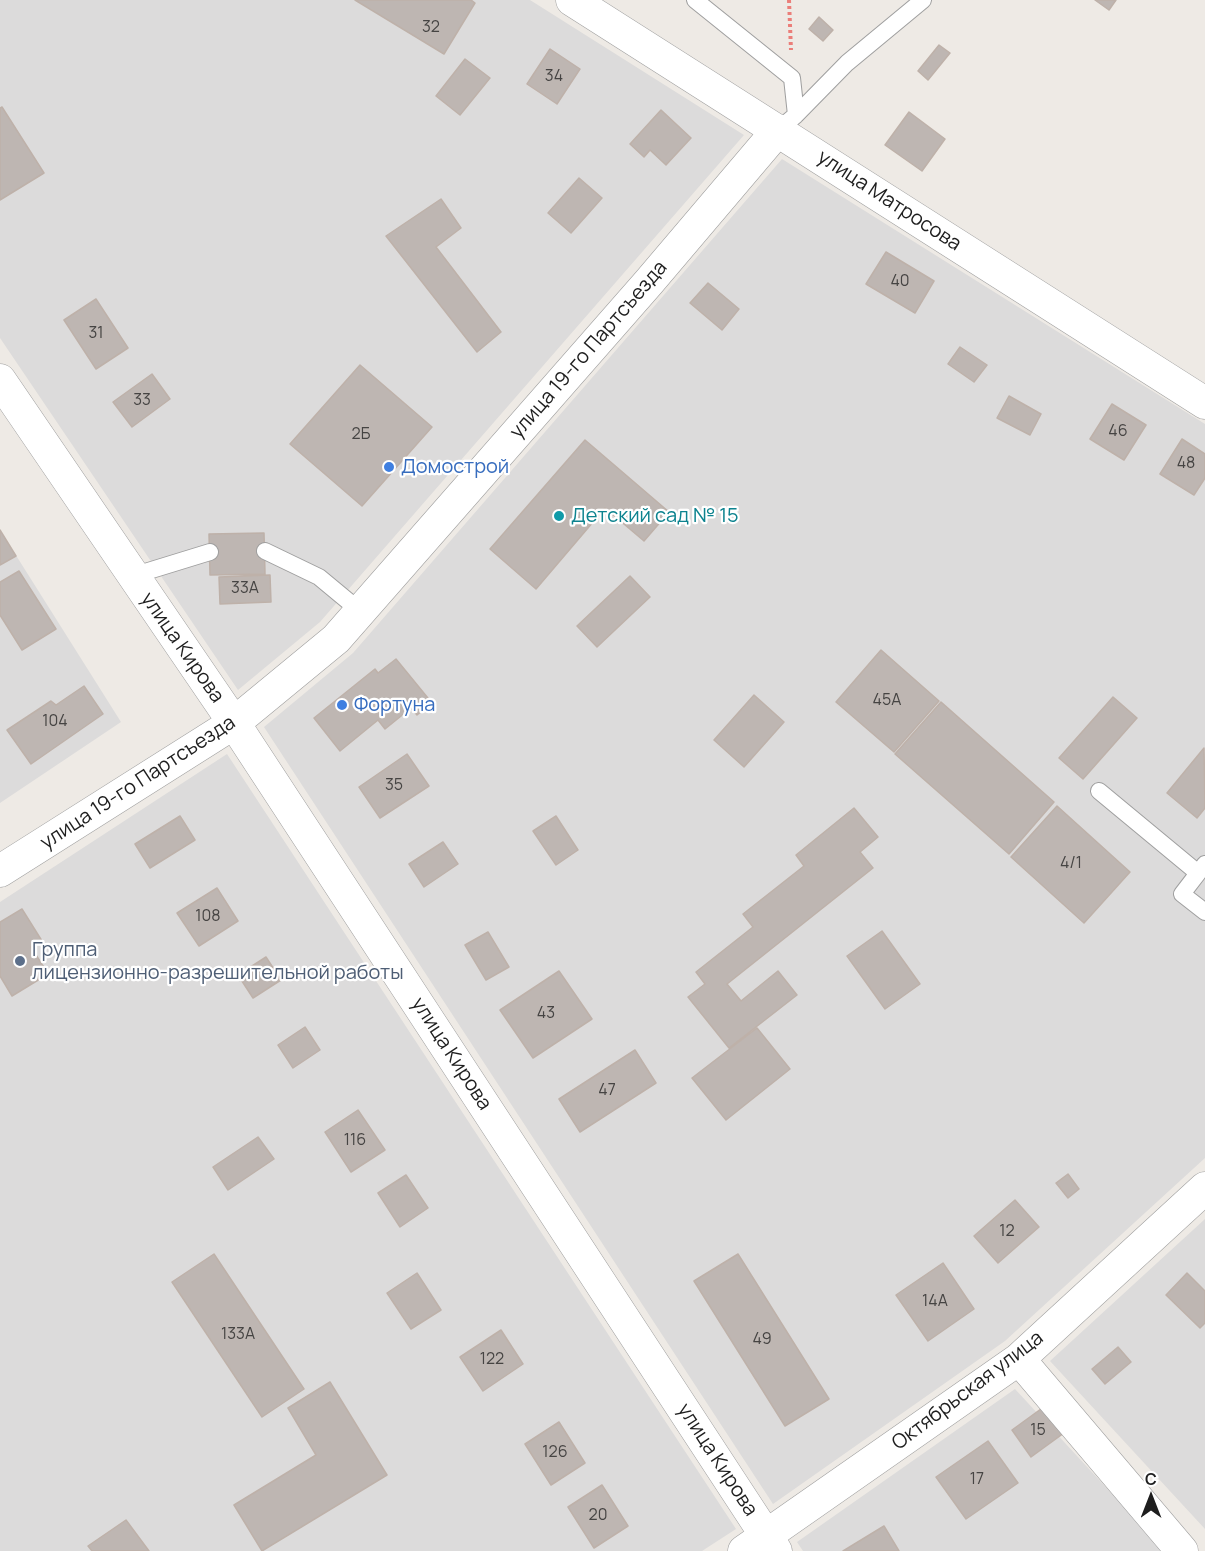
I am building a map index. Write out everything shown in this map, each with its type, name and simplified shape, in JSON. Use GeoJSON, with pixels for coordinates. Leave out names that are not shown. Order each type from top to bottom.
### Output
{"type":"FeatureCollection","features":[{"type":"Feature","properties":{"kind":"street","name":"улица Матросова"},"geometry":{"type":"LineString","coordinates":[[572,0],[787,123],[1205,403]]}},
{"type":"Feature","properties":{"kind":"street","name":"улица 19-го Партсъезда"},"geometry":{"type":"LineString","coordinates":[[0,871],[234,723],[336,639],[787,123]]}},
{"type":"Feature","properties":{"kind":"street","name":"улица Кирова"},"geometry":{"type":"LineString","coordinates":[[0,380],[234,723],[762,1546]]}},
{"type":"Feature","properties":{"kind":"street","name":"Октябрьская улица"},"geometry":{"type":"LineString","coordinates":[[762,1546],[1019,1359],[1205,1188]]}},
{"type":"Feature","properties":{"kind":"street"},"geometry":{"type":"LineString","coordinates":[[1019,1359],[1182,1551]]}},
{"type":"Feature","properties":{"kind":"lane"},"geometry":{"type":"LineString","coordinates":[[695,0],[792,78],[787,123]]}},
{"type":"Feature","properties":{"kind":"lane"},"geometry":{"type":"LineString","coordinates":[[787,123],[847,63],[923,0]]}},
{"type":"Feature","properties":{"kind":"lane"},"geometry":{"type":"LineString","coordinates":[[265,551],[319,577],[360,611]]}},
{"type":"Feature","properties":{"kind":"lane"},"geometry":{"type":"LineString","coordinates":[[132,576],[210,552]]}},
{"type":"Feature","properties":{"kind":"lane"},"geometry":{"type":"LineString","coordinates":[[1099,791],[1201,869],[1182,894],[1205,912]]}},
{"type":"Feature","properties":{"kind":"path"},"geometry":{"type":"LineString","coordinates":[[789,0],[792,78]]}},
{"type":"Feature","properties":{"kind":"shaded area"},"geometry":{"type":"Polygon","coordinates":[[[0,0],[530,0],[744,135],[320,622],[238,690],[0,338],[0,0]]]}},
{"type":"Feature","properties":{"kind":"shaded area"},"geometry":{"type":"Polygon","coordinates":[[[782,159],[1205,424],[1205,1158],[1005,1341],[773,1504],[264,727],[353,653],[782,159]]]}},
{"type":"Feature","properties":{"kind":"shaded area"},"geometry":{"type":"Polygon","coordinates":[[[0,530],[121,722],[0,803],[0,530]]]}},
{"type":"Feature","properties":{"kind":"shaded area"},"geometry":{"type":"Polygon","coordinates":[[[227,754],[736,1529],[702,1551],[0,1551],[0,902],[227,754]]]}},
{"type":"Feature","properties":{"kind":"shaded area"},"geometry":{"type":"Polygon","coordinates":[[[1205,1219],[1205,1529],[1050,1361],[1205,1219]]]}},
{"type":"Feature","properties":{"kind":"shaded area"},"geometry":{"type":"Polygon","coordinates":[[[1015,1389],[1165,1551],[803,1551],[797,1542],[1015,1389]]]}},
{"type":"Feature","properties":{"kind":"building"},"geometry":{"type":"Polygon","coordinates":[[[355,0],[471,0],[475,3],[444,54],[355,0]]]}},
{"type":"Feature","properties":{"kind":"building"},"geometry":{"type":"Polygon","coordinates":[[[1095,0],[1116,0],[1109,10],[1095,0]]]}},
{"type":"Feature","properties":{"kind":"building"},"geometry":{"type":"Polygon","coordinates":[[[819,17],[833,30],[823,41],[809,29],[819,17]]]}},
{"type":"Feature","properties":{"kind":"building"},"geometry":{"type":"Polygon","coordinates":[[[939,45],[950,53],[928,80],[918,71],[939,45]]]}},
{"type":"Feature","properties":{"kind":"building"},"geometry":{"type":"Polygon","coordinates":[[[550,49],[580,69],[557,104],[527,84],[550,49]]]}},
{"type":"Feature","properties":{"kind":"building"},"geometry":{"type":"Polygon","coordinates":[[[465,59],[490,78],[460,115],[436,96],[465,59]]]}},
{"type":"Feature","properties":{"kind":"building"},"geometry":{"type":"Polygon","coordinates":[[[2,107],[44,173],[0,200],[0,108],[2,107]]]}},
{"type":"Feature","properties":{"kind":"building"},"geometry":{"type":"Polygon","coordinates":[[[661,110],[691,138],[666,165],[650,150],[644,157],[630,144],[661,110]]]}},
{"type":"Feature","properties":{"kind":"building"},"geometry":{"type":"Polygon","coordinates":[[[909,112],[945,139],[922,171],[885,145],[909,112]]]}},
{"type":"Feature","properties":{"kind":"building"},"geometry":{"type":"Polygon","coordinates":[[[579,178],[602,198],[571,233],[548,213],[579,178]]]}},
{"type":"Feature","properties":{"kind":"building"},"geometry":{"type":"Polygon","coordinates":[[[441,199],[461,228],[436,247],[501,332],[477,352],[386,236],[441,199]]]}},
{"type":"Feature","properties":{"kind":"building"},"geometry":{"type":"Polygon","coordinates":[[[886,252],[934,281],[915,313],[866,284],[886,252]]]}},
{"type":"Feature","properties":{"kind":"building"},"geometry":{"type":"Polygon","coordinates":[[[708,283],[739,309],[722,330],[690,303],[708,283]]]}},
{"type":"Feature","properties":{"kind":"building"},"geometry":{"type":"Polygon","coordinates":[[[96,299],[128,348],[96,369],[64,320],[96,299]]]}},
{"type":"Feature","properties":{"kind":"building"},"geometry":{"type":"Polygon","coordinates":[[[960,347],[987,365],[974,382],[948,364],[960,347]]]}},
{"type":"Feature","properties":{"kind":"building"},"geometry":{"type":"Polygon","coordinates":[[[360,365],[432,427],[362,506],[290,444],[360,365]]]}},
{"type":"Feature","properties":{"kind":"building"},"geometry":{"type":"Polygon","coordinates":[[[152,374],[170,399],[132,427],[113,402],[152,374]]]}},
{"type":"Feature","properties":{"kind":"building"},"geometry":{"type":"Polygon","coordinates":[[[1009,396],[1041,414],[1030,435],[997,418],[1009,396]]]}},
{"type":"Feature","properties":{"kind":"building"},"geometry":{"type":"Polygon","coordinates":[[[1112,404],[1146,425],[1124,460],[1090,439],[1112,404]]]}},
{"type":"Feature","properties":{"kind":"building"},"geometry":{"type":"Polygon","coordinates":[[[1182,439],[1205,454],[1205,478],[1194,495],[1160,474],[1182,439]]]}},
{"type":"Feature","properties":{"kind":"building","name":"Детский сад № 15"},"geometry":{"type":"Polygon","coordinates":[[[585,440],[669,512],[644,541],[605,508],[536,589],[490,549],[585,440]]]}},
{"type":"Feature","properties":{"kind":"building"},"geometry":{"type":"Polygon","coordinates":[[[0,530],[16,556],[0,565],[0,530]]]}},
{"type":"Feature","properties":{"kind":"building"},"geometry":{"type":"Polygon","coordinates":[[[264,533],[265,574],[210,575],[209,534],[264,533]]]}},
{"type":"Feature","properties":{"kind":"building"},"geometry":{"type":"Polygon","coordinates":[[[19,571],[56,629],[22,650],[0,615],[0,582],[19,571]]]}},
{"type":"Feature","properties":{"kind":"building"},"geometry":{"type":"Polygon","coordinates":[[[270,575],[271,602],[220,604],[219,577],[270,575]]]}},
{"type":"Feature","properties":{"kind":"building"},"geometry":{"type":"Polygon","coordinates":[[[630,576],[650,597],[597,647],[577,626],[630,576]]]}},
{"type":"Feature","properties":{"kind":"building"},"geometry":{"type":"Polygon","coordinates":[[[881,650],[939,701],[894,752],[836,702],[881,650]]]}},
{"type":"Feature","properties":{"kind":"building"},"geometry":{"type":"Polygon","coordinates":[[[396,659],[432,703],[417,715],[411,708],[385,729],[378,720],[340,751],[314,718],[375,669],[378,673],[396,659]]]}},
{"type":"Feature","properties":{"kind":"building"},"geometry":{"type":"Polygon","coordinates":[[[84,686],[103,714],[31,764],[7,730],[51,701],[56,705],[84,686]]]}},
{"type":"Feature","properties":{"kind":"building"},"geometry":{"type":"Polygon","coordinates":[[[754,695],[784,722],[744,767],[714,740],[754,695]]]}},
{"type":"Feature","properties":{"kind":"building"},"geometry":{"type":"Polygon","coordinates":[[[1113,697],[1137,718],[1083,779],[1059,758],[1113,697]]]}},
{"type":"Feature","properties":{"kind":"building"},"geometry":{"type":"Polygon","coordinates":[[[941,702],[1054,802],[1009,854],[895,754],[941,702]]]}},
{"type":"Feature","properties":{"kind":"building"},"geometry":{"type":"Polygon","coordinates":[[[1204,748],[1205,808],[1197,818],[1167,793],[1204,748]]]}},
{"type":"Feature","properties":{"kind":"building"},"geometry":{"type":"Polygon","coordinates":[[[407,754],[429,786],[380,818],[359,787],[407,754]]]}},
{"type":"Feature","properties":{"kind":"building"},"geometry":{"type":"Polygon","coordinates":[[[1057,806],[1130,872],[1084,923],[1011,857],[1057,806]]]}},
{"type":"Feature","properties":{"kind":"building"},"geometry":{"type":"Polygon","coordinates":[[[854,808],[878,837],[860,852],[873,868],[727,984],[741,1001],[778,971],[797,995],[729,1048],[688,997],[705,984],[696,972],[753,927],[743,914],[804,866],[796,855],[854,808]]]}},
{"type":"Feature","properties":{"kind":"building"},"geometry":{"type":"Polygon","coordinates":[[[180,816],[195,840],[150,868],[135,844],[180,816]]]}},
{"type":"Feature","properties":{"kind":"building"},"geometry":{"type":"Polygon","coordinates":[[[556,816],[578,850],[556,865],[533,831],[556,816]]]}},
{"type":"Feature","properties":{"kind":"building"},"geometry":{"type":"Polygon","coordinates":[[[443,842],[458,864],[424,887],[409,864],[443,842]]]}},
{"type":"Feature","properties":{"kind":"building"},"geometry":{"type":"Polygon","coordinates":[[[217,888],[238,921],[199,946],[177,913],[217,888]]]}},
{"type":"Feature","properties":{"kind":"building","name":"Группа лицензионно-разрешительной работы"},"geometry":{"type":"Polygon","coordinates":[[[22,909],[42,941],[31,947],[48,974],[12,996],[0,976],[0,922],[22,909]]]}},
{"type":"Feature","properties":{"kind":"building"},"geometry":{"type":"Polygon","coordinates":[[[882,931],[920,984],[885,1009],[847,956],[882,931]]]}},
{"type":"Feature","properties":{"kind":"building"},"geometry":{"type":"Polygon","coordinates":[[[488,932],[509,967],[486,980],[465,945],[488,932]]]}},
{"type":"Feature","properties":{"kind":"building"},"geometry":{"type":"Polygon","coordinates":[[[266,957],[281,980],[253,998],[238,975],[266,957]]]}},
{"type":"Feature","properties":{"kind":"building"},"geometry":{"type":"Polygon","coordinates":[[[559,971],[592,1019],[533,1058],[500,1010],[559,971]]]}},
{"type":"Feature","properties":{"kind":"building"},"geometry":{"type":"Polygon","coordinates":[[[305,1027],[320,1050],[293,1068],[278,1045],[305,1027]]]}},
{"type":"Feature","properties":{"kind":"building"},"geometry":{"type":"Polygon","coordinates":[[[757,1028],[790,1069],[726,1120],[692,1078],[757,1028]]]}},
{"type":"Feature","properties":{"kind":"building"},"geometry":{"type":"Polygon","coordinates":[[[635,1050],[656,1083],[580,1132],[559,1099],[635,1050]]]}},
{"type":"Feature","properties":{"kind":"building"},"geometry":{"type":"Polygon","coordinates":[[[358,1110],[385,1150],[351,1172],[325,1132],[358,1110]]]}},
{"type":"Feature","properties":{"kind":"building"},"geometry":{"type":"Polygon","coordinates":[[[258,1137],[274,1159],[228,1190],[213,1167],[258,1137]]]}},
{"type":"Feature","properties":{"kind":"building"},"geometry":{"type":"Polygon","coordinates":[[[1068,1174],[1079,1189],[1068,1198],[1056,1183],[1068,1174]]]}},
{"type":"Feature","properties":{"kind":"building"},"geometry":{"type":"Polygon","coordinates":[[[406,1175],[428,1208],[400,1227],[378,1193],[406,1175]]]}},
{"type":"Feature","properties":{"kind":"building"},"geometry":{"type":"Polygon","coordinates":[[[1015,1200],[1039,1227],[998,1263],[974,1236],[1015,1200]]]}},
{"type":"Feature","properties":{"kind":"building"},"geometry":{"type":"Polygon","coordinates":[[[214,1254],[304,1389],[262,1417],[172,1282],[214,1254]]]}},
{"type":"Feature","properties":{"kind":"building"},"geometry":{"type":"Polygon","coordinates":[[[738,1254],[829,1399],[785,1426],[694,1281],[738,1254]]]}},
{"type":"Feature","properties":{"kind":"building"},"geometry":{"type":"Polygon","coordinates":[[[943,1263],[974,1309],[928,1341],[896,1295],[943,1263]]]}},
{"type":"Feature","properties":{"kind":"building"},"geometry":{"type":"Polygon","coordinates":[[[417,1273],[441,1310],[411,1329],[387,1293],[417,1273]]]}},
{"type":"Feature","properties":{"kind":"building"},"geometry":{"type":"Polygon","coordinates":[[[1187,1273],[1205,1291],[1205,1323],[1200,1328],[1166,1295],[1187,1273]]]}},
{"type":"Feature","properties":{"kind":"building"},"geometry":{"type":"Polygon","coordinates":[[[501,1330],[523,1364],[483,1391],[460,1357],[501,1330]]]}},
{"type":"Feature","properties":{"kind":"building"},"geometry":{"type":"Polygon","coordinates":[[[1118,1347],[1131,1362],[1105,1384],[1092,1369],[1118,1347]]]}},
{"type":"Feature","properties":{"kind":"building"},"geometry":{"type":"Polygon","coordinates":[[[330,1382],[387,1475],[262,1551],[234,1505],[316,1455],[288,1408],[330,1382]]]}},
{"type":"Feature","properties":{"kind":"building"},"geometry":{"type":"Polygon","coordinates":[[[1045,1406],[1064,1433],[1031,1457],[1012,1430],[1045,1406]]]}},
{"type":"Feature","properties":{"kind":"building"},"geometry":{"type":"Polygon","coordinates":[[[559,1422],[585,1463],[551,1485],[525,1444],[559,1422]]]}},
{"type":"Feature","properties":{"kind":"building"},"geometry":{"type":"Polygon","coordinates":[[[988,1441],[1018,1483],[966,1519],[936,1477],[988,1441]]]}},
{"type":"Feature","properties":{"kind":"building"},"geometry":{"type":"Polygon","coordinates":[[[602,1485],[628,1526],[594,1548],[568,1507],[602,1485]]]}},
{"type":"Feature","properties":{"kind":"building"},"geometry":{"type":"Polygon","coordinates":[[[126,1520],[149,1551],[92,1551],[88,1546],[126,1520]]]}},
{"type":"Feature","properties":{"kind":"building"},"geometry":{"type":"Polygon","coordinates":[[[884,1526],[899,1551],[843,1551],[884,1526]]]}},
{"type":"Feature","properties":{"kind":"place","name":"Домострой"},"geometry":{"type":"Point","coordinates":[389,467]}},
{"type":"Feature","properties":{"kind":"place","name":"Детский сад № 15"},"geometry":{"type":"Point","coordinates":[559,516]}},
{"type":"Feature","properties":{"kind":"place","name":"Фортуна"},"geometry":{"type":"Point","coordinates":[342,705]}},
{"type":"Feature","properties":{"kind":"place","name":"Группа лицензионно-разрешительной работы"},"geometry":{"type":"Point","coordinates":[20,961]}}]}
